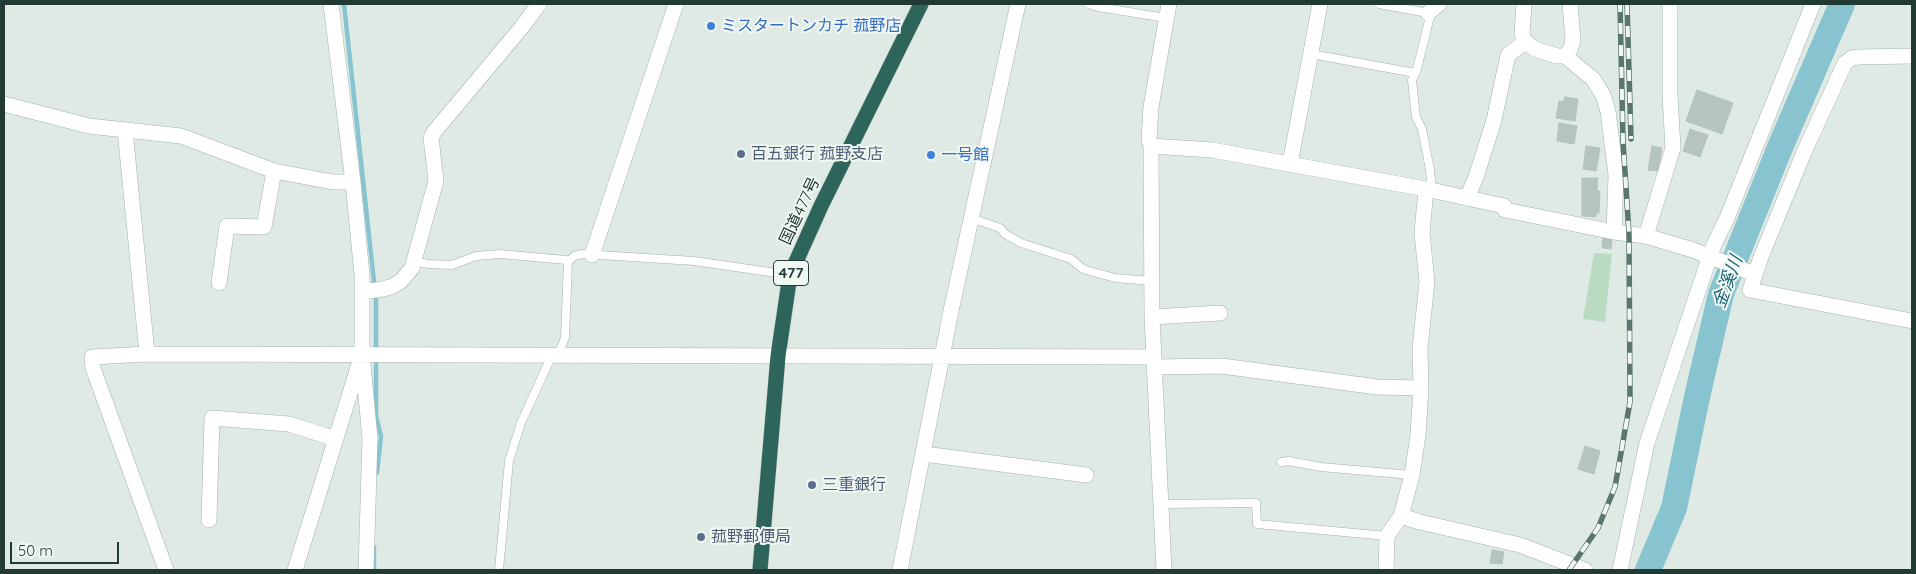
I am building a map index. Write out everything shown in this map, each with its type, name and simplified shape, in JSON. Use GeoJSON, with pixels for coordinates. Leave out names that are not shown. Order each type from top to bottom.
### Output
{"type":"FeatureCollection","features":[{"type":"Feature","properties":{"kind":"highway","name":"国道477号"},"geometry":{"type":"LineString","coordinates":[[760,570],[778,356],[790,275],[821,206],[921,4]]}},
{"type":"Feature","properties":{"kind":"street"},"geometry":{"type":"LineString","coordinates":[[331,4],[353,182],[364,292],[364,355],[370,438],[366,570]]}},
{"type":"Feature","properties":{"kind":"street"},"geometry":{"type":"LineString","coordinates":[[364,292],[383,290],[401,281],[412,268],[436,181],[431,138],[539,4]]}},
{"type":"Feature","properties":{"kind":"street"},"geometry":{"type":"LineString","coordinates":[[592,254],[676,4]]}},
{"type":"Feature","properties":{"kind":"street"},"geometry":{"type":"LineString","coordinates":[[900,570],[951,311],[1018,4]]}},
{"type":"Feature","properties":{"kind":"street"},"geometry":{"type":"LineString","coordinates":[[1290,164],[1320,4]]}},
{"type":"Feature","properties":{"kind":"street"},"geometry":{"type":"LineString","coordinates":[[1524,4],[1522,34],[1525,42],[1535,49],[1557,56],[1565,56],[1593,79],[1604,95],[1608,111],[1616,175],[1614,232]]}},
{"type":"Feature","properties":{"kind":"street"},"geometry":{"type":"LineString","coordinates":[[1565,56],[1570,50],[1573,41],[1570,4]]}},
{"type":"Feature","properties":{"kind":"street"},"geometry":{"type":"LineString","coordinates":[[1646,236],[1673,148],[1670,96],[1670,4]]}},
{"type":"Feature","properties":{"kind":"street"},"geometry":{"type":"LineString","coordinates":[[1620,570],[1647,443],[1712,257],[1713,247],[1727,218],[1812,4]]}},
{"type":"Feature","properties":{"kind":"street"},"geometry":{"type":"LineString","coordinates":[[1164,570],[1152,317],[1151,146],[1148,139],[1150,107],[1167,11]]}},
{"type":"Feature","properties":{"kind":"street"},"geometry":{"type":"LineString","coordinates":[[1467,198],[1476,177],[1494,120],[1508,55],[1525,42]]}},
{"type":"Feature","properties":{"kind":"street"},"geometry":{"type":"LineString","coordinates":[[1912,56],[1858,57],[1852,58],[1845,64],[1805,150],[1752,274],[1750,290],[1912,321]]}},
{"type":"Feature","properties":{"kind":"street"},"geometry":{"type":"LineString","coordinates":[[4,104],[89,126],[181,136],[274,171],[333,182],[353,182]]}},
{"type":"Feature","properties":{"kind":"street"},"geometry":{"type":"LineString","coordinates":[[125,130],[147,354]]}},
{"type":"Feature","properties":{"kind":"street"},"geometry":{"type":"LineString","coordinates":[[1151,146],[1212,150],[1429,189],[1504,206],[1505,210],[1614,232],[1646,236],[1693,250],[1752,274]]}},
{"type":"Feature","properties":{"kind":"street"},"geometry":{"type":"LineString","coordinates":[[219,283],[227,226],[264,228],[274,171]]}},
{"type":"Feature","properties":{"kind":"street"},"geometry":{"type":"LineString","coordinates":[[1386,570],[1387,536],[1400,516],[1412,475],[1421,388],[1420,348],[1427,282],[1422,233],[1429,189]]}},
{"type":"Feature","properties":{"kind":"street"},"geometry":{"type":"LineString","coordinates":[[1152,317],[1220,312]]}},
{"type":"Feature","properties":{"kind":"street"},"geometry":{"type":"LineString","coordinates":[[166,570],[93,368],[92,357],[147,354],[943,355],[1222,366],[1377,387],[1421,388]]}},
{"type":"Feature","properties":{"kind":"street"},"geometry":{"type":"LineString","coordinates":[[295,570],[364,355]]}},
{"type":"Feature","properties":{"kind":"street"},"geometry":{"type":"LineString","coordinates":[[209,520],[212,418],[289,424],[336,439]]}},
{"type":"Feature","properties":{"kind":"street"},"geometry":{"type":"LineString","coordinates":[[924,454],[1086,475]]}},
{"type":"Feature","properties":{"kind":"street"},"geometry":{"type":"LineString","coordinates":[[1400,516],[1520,545],[1585,570]]}},
{"type":"Feature","properties":{"kind":"lane"},"geometry":{"type":"LineString","coordinates":[[1088,4],[1098,7],[1167,11]]}},
{"type":"Feature","properties":{"kind":"lane"},"geometry":{"type":"LineString","coordinates":[[1378,4],[1433,9],[1417,69],[1412,80],[1416,117],[1422,129],[1430,170],[1429,189]]}},
{"type":"Feature","properties":{"kind":"lane"},"geometry":{"type":"LineString","coordinates":[[1311,54],[1415,73]]}},
{"type":"Feature","properties":{"kind":"lane"},"geometry":{"type":"LineString","coordinates":[[971,218],[1000,228],[1005,234],[1021,243],[1071,259],[1083,268],[1115,278],[1152,281]]}},
{"type":"Feature","properties":{"kind":"lane"},"geometry":{"type":"LineString","coordinates":[[414,261],[428,264],[452,265],[476,256],[500,254],[566,260],[568,262]]}},
{"type":"Feature","properties":{"kind":"lane"},"geometry":{"type":"LineString","coordinates":[[499,570],[508,461],[521,423],[565,338],[568,262],[574,256],[592,254],[715,264],[790,275]]}},
{"type":"Feature","properties":{"kind":"lane"},"geometry":{"type":"LineString","coordinates":[[1282,462],[1289,461],[1321,467],[1412,475]]}},
{"type":"Feature","properties":{"kind":"lane"},"geometry":{"type":"LineString","coordinates":[[1161,504],[1256,503],[1257,524],[1387,536]]}},
{"type":"Feature","properties":{"kind":"green space"},"geometry":{"type":"Polygon","coordinates":[[[1594,253],[1612,254],[1605,322],[1583,319],[1594,253]]]}},
{"type":"Feature","properties":{"kind":"building"},"geometry":{"type":"Polygon","coordinates":[[[1697,90],[1733,103],[1722,134],[1686,121],[1697,90]]]}},
{"type":"Feature","properties":{"kind":"building"},"geometry":{"type":"Polygon","coordinates":[[[1565,97],[1578,99],[1575,121],[1556,118],[1559,101],[1563,102],[1565,97]]]}},
{"type":"Feature","properties":{"kind":"building"},"geometry":{"type":"Polygon","coordinates":[[[1559,123],[1577,126],[1574,144],[1557,141],[1559,123]]]}},
{"type":"Feature","properties":{"kind":"building"},"geometry":{"type":"Polygon","coordinates":[[[1690,129],[1708,135],[1700,157],[1683,151],[1690,129]]]}},
{"type":"Feature","properties":{"kind":"building"},"geometry":{"type":"Polygon","coordinates":[[[1586,146],[1600,148],[1596,171],[1583,169],[1586,146]]]}},
{"type":"Feature","properties":{"kind":"building"},"geometry":{"type":"Polygon","coordinates":[[[1652,146],[1662,148],[1658,171],[1648,170],[1652,146]]]}},
{"type":"Feature","properties":{"kind":"building"},"geometry":{"type":"Polygon","coordinates":[[[1582,178],[1598,178],[1597,191],[1600,191],[1599,213],[1596,213],[1596,217],[1582,216],[1582,178]]]}},
{"type":"Feature","properties":{"kind":"building"},"geometry":{"type":"Polygon","coordinates":[[[1603,238],[1612,240],[1611,249],[1602,248],[1603,238]]]}},
{"type":"Feature","properties":{"kind":"building"},"geometry":{"type":"Polygon","coordinates":[[[1585,446],[1600,451],[1594,474],[1578,469],[1585,446]]]}},
{"type":"Feature","properties":{"kind":"building"},"geometry":{"type":"Polygon","coordinates":[[[1492,550],[1504,552],[1502,564],[1490,563],[1492,550]]]}},
{"type":"Feature","properties":{"kind":"waterway"},"geometry":{"type":"LineString","coordinates":[[344,4],[376,300],[376,416],[381,436],[377,473]]}},
{"type":"Feature","properties":{"kind":"waterway","name":"金溪川"},"geometry":{"type":"LineString","coordinates":[[1648,570],[1674,508],[1721,294],[1781,145],[1842,4]]}},
{"type":"Feature","properties":{"kind":"waterway"},"geometry":{"type":"LineString","coordinates":[[374,547],[374,570]]}},
{"type":"Feature","properties":{"kind":"railway"},"geometry":{"type":"LineString","coordinates":[[1569,570],[1598,528],[1615,487],[1630,402],[1629,234],[1623,141],[1620,4]]}},
{"type":"Feature","properties":{"kind":"railway"},"geometry":{"type":"LineString","coordinates":[[1627,4],[1631,139]]}},
{"type":"Feature","properties":{"kind":"place","name":"ミスタートンカチ 菰野店"},"geometry":{"type":"Point","coordinates":[711,26]}},
{"type":"Feature","properties":{"kind":"place","name":"百五銀行 菰野支店"},"geometry":{"type":"Point","coordinates":[741,154]}},
{"type":"Feature","properties":{"kind":"place","name":"一号館"},"geometry":{"type":"Point","coordinates":[931,155]}},
{"type":"Feature","properties":{"kind":"place","name":"三重銀行"},"geometry":{"type":"Point","coordinates":[812,485]}},
{"type":"Feature","properties":{"kind":"place","name":"菰野郵便局"},"geometry":{"type":"Point","coordinates":[701,537]}}]}
